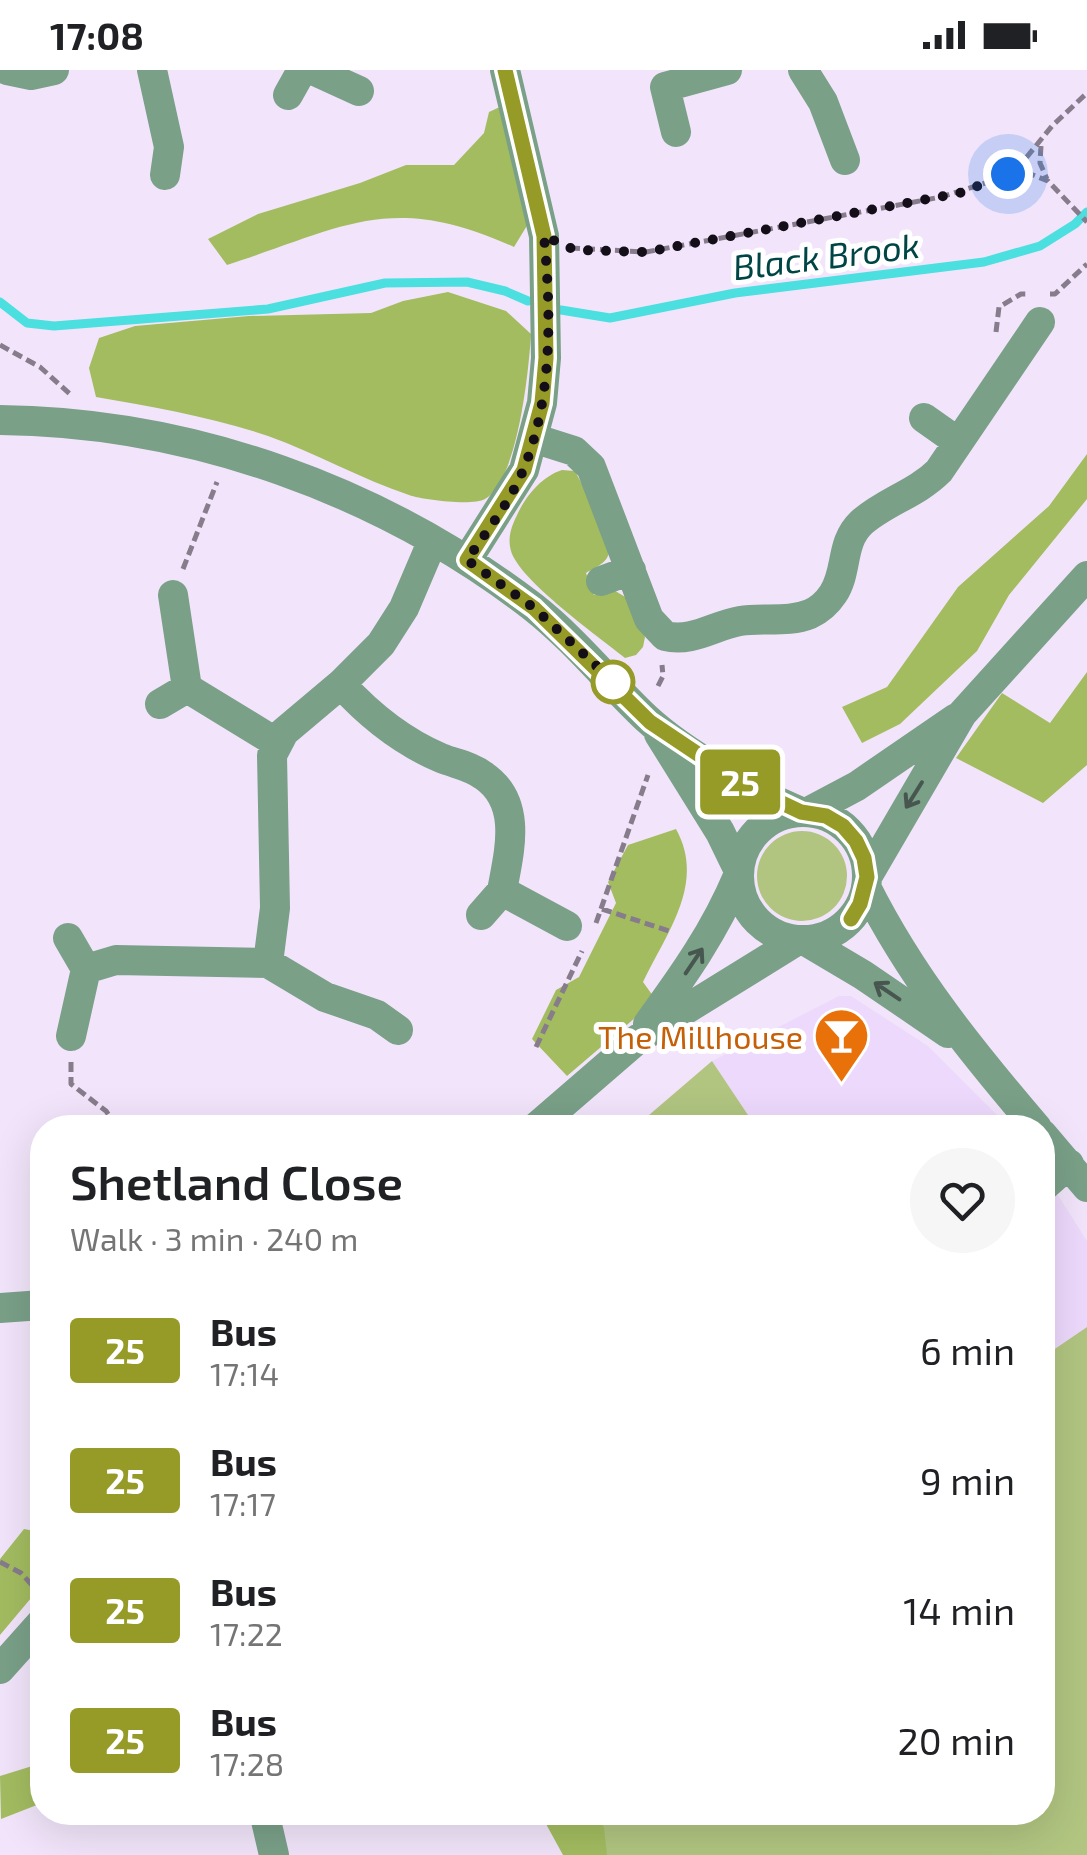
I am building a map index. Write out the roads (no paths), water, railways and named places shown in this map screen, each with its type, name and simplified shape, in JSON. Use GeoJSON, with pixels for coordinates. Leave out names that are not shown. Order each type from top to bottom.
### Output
{"type":"FeatureCollection","features":[{"type":"Feature","properties":{"kind":"street"},"geometry":{"type":"LineString","coordinates":[[7,70],[31,75],[54,70]]}},
{"type":"Feature","properties":{"kind":"street"},"geometry":{"type":"LineString","coordinates":[[152,70],[169,147],[165,175]]}},
{"type":"Feature","properties":{"kind":"street"},"geometry":{"type":"LineString","coordinates":[[313,70],[359,91]]}},
{"type":"Feature","properties":{"kind":"street"},"geometry":{"type":"LineString","coordinates":[[467,560],[516,484],[534,438],[546,358],[544,236],[505,70]]}},
{"type":"Feature","properties":{"kind":"street"},"geometry":{"type":"LineString","coordinates":[[676,132],[664,87],[727,70]]}},
{"type":"Feature","properties":{"kind":"street"},"geometry":{"type":"LineString","coordinates":[[803,70],[823,102],[845,160]]}},
{"type":"Feature","properties":{"kind":"street"},"geometry":{"type":"LineString","coordinates":[[534,438],[574,451],[586,460],[596,476],[653,626],[672,638],[697,635],[740,621],[806,616],[824,605],[836,589],[846,546],[855,530],[870,516],[930,480],[1040,322]]}},
{"type":"Feature","properties":{"kind":"street"},"geometry":{"type":"LineString","coordinates":[[924,418],[958,442]]}},
{"type":"Feature","properties":{"kind":"street"},"geometry":{"type":"LineString","coordinates":[[0,420],[97,425],[251,460],[358,502],[467,560],[534,608],[650,722],[744,785],[843,826],[856,841],[864,858],[866,882],[910,966],[967,1046],[1026,1115]]}},
{"type":"Feature","properties":{"kind":"street"},"geometry":{"type":"LineString","coordinates":[[268,962],[275,908],[270,768],[277,742],[341,684],[390,631],[433,540]]}},
{"type":"Feature","properties":{"kind":"street"},"geometry":{"type":"LineString","coordinates":[[601,581],[630,570]]}},
{"type":"Feature","properties":{"kind":"street"},"geometry":{"type":"LineString","coordinates":[[650,722],[720,832],[750,912],[779,936],[821,938],[851,919],[866,882],[962,714],[1087,576]]}},
{"type":"Feature","properties":{"kind":"street"},"geometry":{"type":"LineString","coordinates":[[173,595],[187,688]]}},
{"type":"Feature","properties":{"kind":"street"},"geometry":{"type":"LineString","coordinates":[[341,684],[366,712],[394,733],[441,758],[467,766],[500,790],[511,827],[502,891],[481,915]]}},
{"type":"Feature","properties":{"kind":"street"},"geometry":{"type":"LineString","coordinates":[[187,688],[277,742]]}},
{"type":"Feature","properties":{"kind":"street"},"geometry":{"type":"LineString","coordinates":[[160,704],[187,688]]}},
{"type":"Feature","properties":{"kind":"street"},"geometry":{"type":"LineString","coordinates":[[638,1039],[721,917],[743,851],[753,835],[783,814],[804,812],[857,786],[962,714]]}},
{"type":"Feature","properties":{"kind":"street"},"geometry":{"type":"LineString","coordinates":[[502,891],[580,936]]}},
{"type":"Feature","properties":{"kind":"street"},"geometry":{"type":"LineString","coordinates":[[68,938],[86,970],[71,1036]]}},
{"type":"Feature","properties":{"kind":"street"},"geometry":{"type":"LineString","coordinates":[[550,1115],[638,1039],[801,940]]}},
{"type":"Feature","properties":{"kind":"street"},"geometry":{"type":"LineString","coordinates":[[801,940],[883,988],[967,1046]]}},
{"type":"Feature","properties":{"kind":"street"},"geometry":{"type":"LineString","coordinates":[[86,970],[116,960],[268,962],[325,997],[377,1015],[398,1030]]}},
{"type":"Feature","properties":{"kind":"street"},"geometry":{"type":"LineString","coordinates":[[1055,1149],[1078,1176]]}},
{"type":"Feature","properties":{"kind":"street"},"geometry":{"type":"LineString","coordinates":[[0,1308],[30,1305]]}},
{"type":"Feature","properties":{"kind":"street"},"geometry":{"type":"LineString","coordinates":[[0,1668],[30,1635]]}},
{"type":"Feature","properties":{"kind":"street"},"geometry":{"type":"LineString","coordinates":[[267,1825],[274,1855]]}},
{"type":"Feature","properties":{"kind":"waterway","name":"Black Brook"},"geometry":{"type":"LineString","coordinates":[[561,310],[610,318],[735,293],[984,262],[1040,246],[1087,212]]}},
{"type":"Feature","properties":{"kind":"waterway","name":"Black Brook"},"geometry":{"type":"LineString","coordinates":[[0,302],[27,323],[54,326],[268,309],[385,283],[467,282],[528,301]]}},
{"type":"Feature","properties":{"kind":"place","name":"The Millhouse"},"geometry":{"type":"Point","coordinates":[842,1085]}}]}
